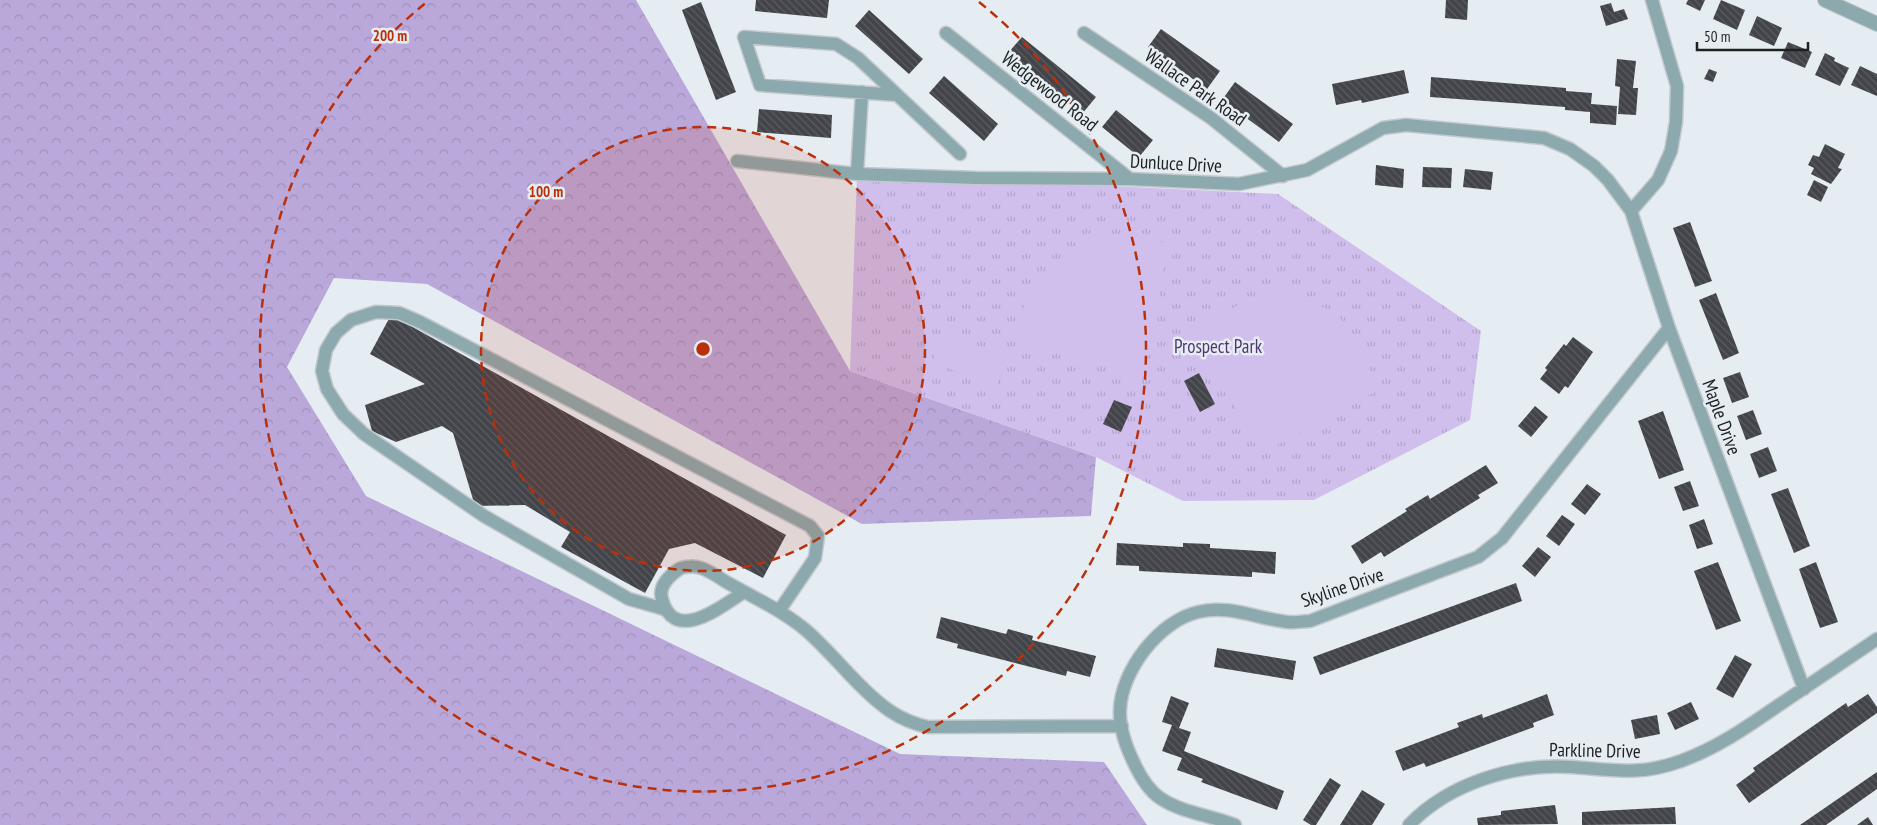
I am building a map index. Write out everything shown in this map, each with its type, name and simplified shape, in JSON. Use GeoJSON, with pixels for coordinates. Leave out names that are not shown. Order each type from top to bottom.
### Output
{"type":"FeatureCollection","features":[{"type":"Feature","properties":{"kind":"street"},"geometry":{"type":"LineString","coordinates":[[1631,211],[1658,180],[1671,152],[1676,122],[1678,86],[1652,0]]}},
{"type":"Feature","properties":{"kind":"street"},"geometry":{"type":"LineString","coordinates":[[1825,0],[1877,24]]}},
{"type":"Feature","properties":{"kind":"street","name":"Wedgewood Road"},"geometry":{"type":"LineString","coordinates":[[946,33],[1130,179]]}},
{"type":"Feature","properties":{"kind":"street","name":"Wallace Park Road"},"geometry":{"type":"LineString","coordinates":[[1084,33],[1211,118],[1283,176]]}},
{"type":"Feature","properties":{"kind":"street"},"geometry":{"type":"LineString","coordinates":[[897,95],[760,85],[744,36],[836,44],[858,58],[960,154]]}},
{"type":"Feature","properties":{"kind":"street"},"geometry":{"type":"LineString","coordinates":[[857,174],[862,92]]}},
{"type":"Feature","properties":{"kind":"street","name":"Dunluce Drive"},"geometry":{"type":"LineString","coordinates":[[737,161],[857,174],[976,178],[1130,179],[1239,184],[1307,170],[1383,128],[1406,125],[1544,138],[1570,149],[1594,166]]}},
{"type":"Feature","properties":{"kind":"street","name":"Maple Drive"},"geometry":{"type":"LineString","coordinates":[[1594,166],[1608,180],[1631,211],[1669,328],[1804,688]]}},
{"type":"Feature","properties":{"kind":"street"},"geometry":{"type":"LineString","coordinates":[[744,592],[701,618],[689,622],[674,618],[664,609],[629,599],[484,516],[364,434],[343,414],[327,389],[322,371],[326,350],[336,333],[351,320],[376,312],[399,313],[420,322],[810,526],[818,536],[815,558],[779,611]]}},
{"type":"Feature","properties":{"kind":"street","name":"Skyline Drive"},"geometry":{"type":"LineString","coordinates":[[1235,825],[1190,812],[1159,797],[1139,774],[1124,743],[1120,710],[1128,673],[1145,649],[1169,624],[1198,612],[1226,609],[1289,622],[1310,621],[1478,557],[1502,538],[1669,328]]}},
{"type":"Feature","properties":{"kind":"street"},"geometry":{"type":"LineString","coordinates":[[664,609],[661,596],[666,579],[682,568],[701,568],[779,611],[808,632],[889,710],[908,722],[928,727],[1122,726]]}},
{"type":"Feature","properties":{"kind":"street","name":"Parkline Drive"},"geometry":{"type":"LineString","coordinates":[[1409,825],[1444,796],[1484,778],[1529,768],[1571,767],[1618,772],[1649,770],[1680,761],[1721,744],[1877,639]]}},
{"type":"Feature","properties":{"kind":"green space"},"geometry":{"type":"Polygon","coordinates":[[[0,0],[636,0],[850,371],[1096,457],[1091,516],[862,524],[427,284],[334,278],[287,367],[366,496],[900,754],[1104,762],[1147,825],[0,825],[0,0]]]}},
{"type":"Feature","properties":{"kind":"green space","name":"Prospect Park"},"geometry":{"type":"Polygon","coordinates":[[[857,174],[1278,194],[1481,331],[1470,420],[1314,500],[1183,501],[1096,457],[850,371],[857,174]]]}},
{"type":"Feature","properties":{"kind":"green space"},"geometry":{"type":"Polygon","coordinates":[[[1129,238],[1169,243],[1143,378],[1013,338],[1026,300],[1054,264],[1097,242],[1129,238]]]}},
{"type":"Feature","properties":{"kind":"green space"},"geometry":{"type":"Polygon","coordinates":[[[1275,285],[1338,314],[1380,389],[1261,454],[1193,330],[1275,285]]]}},
{"type":"Feature","properties":{"kind":"green space"},"geometry":{"type":"Polygon","coordinates":[[[942,334],[1007,355],[997,385],[932,363],[942,334]]]}},
{"type":"Feature","properties":{"kind":"building"},"geometry":{"type":"Polygon","coordinates":[[[756,0],[829,0],[827,18],[755,11],[756,0]]]}},
{"type":"Feature","properties":{"kind":"building"},"geometry":{"type":"Polygon","coordinates":[[[1446,0],[1468,0],[1467,20],[1445,18],[1446,0]]]}},
{"type":"Feature","properties":{"kind":"building"},"geometry":{"type":"Polygon","coordinates":[[[1688,0],[1705,0],[1700,11],[1686,4],[1688,0]]]}},
{"type":"Feature","properties":{"kind":"building"},"geometry":{"type":"Polygon","coordinates":[[[1721,0],[1745,10],[1737,30],[1713,19],[1721,0]]]}},
{"type":"Feature","properties":{"kind":"building"},"geometry":{"type":"Polygon","coordinates":[[[701,2],[736,92],[716,100],[682,10],[701,2]]]}},
{"type":"Feature","properties":{"kind":"building"},"geometry":{"type":"Polygon","coordinates":[[[1611,3],[1614,12],[1624,9],[1628,19],[1606,26],[1600,6],[1611,3]]]}},
{"type":"Feature","properties":{"kind":"building"},"geometry":{"type":"Polygon","coordinates":[[[869,10],[923,59],[909,74],[855,26],[869,10]]]}},
{"type":"Feature","properties":{"kind":"building"},"geometry":{"type":"Polygon","coordinates":[[[1757,16],[1782,28],[1774,46],[1749,35],[1757,16]]]}},
{"type":"Feature","properties":{"kind":"building"},"geometry":{"type":"Polygon","coordinates":[[[1161,29],[1220,71],[1207,89],[1148,47],[1161,29]]]}},
{"type":"Feature","properties":{"kind":"building"},"geometry":{"type":"Polygon","coordinates":[[[1022,37],[1096,97],[1082,114],[1008,53],[1022,37]]]}},
{"type":"Feature","properties":{"kind":"building"},"geometry":{"type":"Polygon","coordinates":[[[1788,42],[1812,52],[1805,68],[1781,58],[1788,42]]]}},
{"type":"Feature","properties":{"kind":"building"},"geometry":{"type":"Polygon","coordinates":[[[1825,53],[1835,58],[1834,61],[1849,68],[1840,86],[1815,75],[1825,53]]]}},
{"type":"Feature","properties":{"kind":"building"},"geometry":{"type":"Polygon","coordinates":[[[1617,59],[1636,61],[1633,88],[1638,88],[1636,115],[1618,114],[1620,87],[1615,86],[1617,59]]]}},
{"type":"Feature","properties":{"kind":"building"},"geometry":{"type":"Polygon","coordinates":[[[1860,66],[1877,74],[1877,96],[1851,85],[1860,66]]]}},
{"type":"Feature","properties":{"kind":"building"},"geometry":{"type":"Polygon","coordinates":[[[1709,69],[1717,72],[1713,82],[1704,79],[1709,69]]]}},
{"type":"Feature","properties":{"kind":"building"},"geometry":{"type":"Polygon","coordinates":[[[1404,70],[1409,93],[1362,103],[1361,100],[1336,105],[1332,84],[1404,70]]]}},
{"type":"Feature","properties":{"kind":"building"},"geometry":{"type":"Polygon","coordinates":[[[944,76],[998,124],[984,141],[929,93],[944,76]]]}},
{"type":"Feature","properties":{"kind":"building"},"geometry":{"type":"Polygon","coordinates":[[[1431,77],[1566,88],[1566,91],[1592,93],[1591,104],[1617,106],[1616,125],[1590,123],[1590,112],[1565,110],[1565,107],[1430,97],[1431,77]]]}},
{"type":"Feature","properties":{"kind":"building"},"geometry":{"type":"Polygon","coordinates":[[[1235,82],[1293,124],[1279,142],[1222,100],[1235,82]]]}},
{"type":"Feature","properties":{"kind":"building"},"geometry":{"type":"Polygon","coordinates":[[[759,109],[832,115],[831,138],[757,132],[759,109]]]}},
{"type":"Feature","properties":{"kind":"building"},"geometry":{"type":"Polygon","coordinates":[[[1116,110],[1153,140],[1139,157],[1102,127],[1116,110]]]}},
{"type":"Feature","properties":{"kind":"building"},"geometry":{"type":"Polygon","coordinates":[[[1825,144],[1845,154],[1838,168],[1842,169],[1831,184],[1811,174],[1814,168],[1808,165],[1813,155],[1819,157],[1825,144]]]}},
{"type":"Feature","properties":{"kind":"building"},"geometry":{"type":"Polygon","coordinates":[[[1376,165],[1404,169],[1403,188],[1375,185],[1376,165]]]}},
{"type":"Feature","properties":{"kind":"building"},"geometry":{"type":"Polygon","coordinates":[[[1423,167],[1452,168],[1451,188],[1422,187],[1423,167]]]}},
{"type":"Feature","properties":{"kind":"building"},"geometry":{"type":"Polygon","coordinates":[[[1465,169],[1493,172],[1491,190],[1463,187],[1465,169]]]}},
{"type":"Feature","properties":{"kind":"building"},"geometry":{"type":"Polygon","coordinates":[[[1814,180],[1828,187],[1821,202],[1807,195],[1814,180]]]}},
{"type":"Feature","properties":{"kind":"building"},"geometry":{"type":"Polygon","coordinates":[[[1690,222],[1712,281],[1695,287],[1673,228],[1690,222]]]}},
{"type":"Feature","properties":{"kind":"building"},"geometry":{"type":"Polygon","coordinates":[[[1716,293],[1739,353],[1723,360],[1699,300],[1716,293]]]}},
{"type":"Feature","properties":{"kind":"building"},"geometry":{"type":"Polygon","coordinates":[[[391,315],[786,535],[763,578],[695,543],[669,549],[645,593],[561,547],[570,532],[525,505],[475,506],[453,433],[442,426],[396,442],[372,431],[365,405],[425,384],[370,354],[391,315]]]}},
{"type":"Feature","properties":{"kind":"building"},"geometry":{"type":"Polygon","coordinates":[[[1573,337],[1593,352],[1568,388],[1565,386],[1559,394],[1540,379],[1547,370],[1545,368],[1564,344],[1566,346],[1573,337]]]}},
{"type":"Feature","properties":{"kind":"building"},"geometry":{"type":"Polygon","coordinates":[[[1740,372],[1749,397],[1732,403],[1723,378],[1740,372]]]}},
{"type":"Feature","properties":{"kind":"building"},"geometry":{"type":"Polygon","coordinates":[[[1199,373],[1215,404],[1200,412],[1184,381],[1199,373]]]}},
{"type":"Feature","properties":{"kind":"building"},"geometry":{"type":"Polygon","coordinates":[[[1114,400],[1132,407],[1121,432],[1103,424],[1114,400]]]}},
{"type":"Feature","properties":{"kind":"building"},"geometry":{"type":"Polygon","coordinates":[[[1535,406],[1548,417],[1531,437],[1518,426],[1535,406]]]}},
{"type":"Feature","properties":{"kind":"building"},"geometry":{"type":"Polygon","coordinates":[[[1753,410],[1762,434],[1746,440],[1737,416],[1753,410]]]}},
{"type":"Feature","properties":{"kind":"building"},"geometry":{"type":"Polygon","coordinates":[[[1663,411],[1684,470],[1659,479],[1638,421],[1663,411]]]}},
{"type":"Feature","properties":{"kind":"building"},"geometry":{"type":"Polygon","coordinates":[[[1768,447],[1777,471],[1759,478],[1750,454],[1768,447]]]}},
{"type":"Feature","properties":{"kind":"building"},"geometry":{"type":"Polygon","coordinates":[[[1486,465],[1498,483],[1478,495],[1480,498],[1384,557],[1381,552],[1362,564],[1351,546],[1407,511],[1405,509],[1428,495],[1430,499],[1486,465]]]}},
{"type":"Feature","properties":{"kind":"building"},"geometry":{"type":"Polygon","coordinates":[[[1690,481],[1699,506],[1683,511],[1674,487],[1690,481]]]}},
{"type":"Feature","properties":{"kind":"building"},"geometry":{"type":"Polygon","coordinates":[[[1587,484],[1601,494],[1585,515],[1571,504],[1587,484]]]}},
{"type":"Feature","properties":{"kind":"building"},"geometry":{"type":"Polygon","coordinates":[[[1788,488],[1810,546],[1794,553],[1771,494],[1788,488]]]}},
{"type":"Feature","properties":{"kind":"building"},"geometry":{"type":"Polygon","coordinates":[[[1562,515],[1575,524],[1559,546],[1546,536],[1562,515]]]}},
{"type":"Feature","properties":{"kind":"building"},"geometry":{"type":"Polygon","coordinates":[[[1704,519],[1713,544],[1697,549],[1689,525],[1704,519]]]}},
{"type":"Feature","properties":{"kind":"building"},"geometry":{"type":"Polygon","coordinates":[[[1117,543],[1183,547],[1183,543],[1210,544],[1210,548],[1276,552],[1275,574],[1252,572],[1252,577],[1139,571],[1139,566],[1116,565],[1117,543]]]}},
{"type":"Feature","properties":{"kind":"building"},"geometry":{"type":"Polygon","coordinates":[[[1538,547],[1551,557],[1535,577],[1522,566],[1538,547]]]}},
{"type":"Feature","properties":{"kind":"building"},"geometry":{"type":"Polygon","coordinates":[[[1718,562],[1741,621],[1716,630],[1694,571],[1718,562]]]}},
{"type":"Feature","properties":{"kind":"building"},"geometry":{"type":"Polygon","coordinates":[[[1816,562],[1838,622],[1820,628],[1799,569],[1816,562]]]}},
{"type":"Feature","properties":{"kind":"building"},"geometry":{"type":"Polygon","coordinates":[[[1516,583],[1522,601],[1320,675],[1313,657],[1516,583]]]}},
{"type":"Feature","properties":{"kind":"building"},"geometry":{"type":"Polygon","coordinates":[[[941,617],[1006,634],[1008,629],[1033,636],[1032,640],[1096,656],[1090,677],[1067,671],[1066,676],[957,648],[958,644],[936,638],[941,617]]]}},
{"type":"Feature","properties":{"kind":"building"},"geometry":{"type":"Polygon","coordinates":[[[1217,648],[1296,661],[1293,680],[1214,667],[1217,648]]]}},
{"type":"Feature","properties":{"kind":"building"},"geometry":{"type":"Polygon","coordinates":[[[1735,655],[1752,664],[1733,698],[1716,689],[1735,655]]]}},
{"type":"Feature","properties":{"kind":"building"},"geometry":{"type":"Polygon","coordinates":[[[1547,694],[1554,715],[1533,723],[1534,727],[1426,767],[1424,763],[1403,771],[1395,751],[1459,727],[1457,723],[1482,714],[1483,718],[1547,694]]]}},
{"type":"Feature","properties":{"kind":"building"},"geometry":{"type":"Polygon","coordinates":[[[1868,694],[1877,707],[1877,713],[1749,803],[1736,785],[1755,771],[1753,768],[1846,703],[1848,707],[1868,694]]]}},
{"type":"Feature","properties":{"kind":"building"},"geometry":{"type":"Polygon","coordinates":[[[1171,696],[1189,703],[1179,728],[1191,732],[1184,751],[1284,791],[1277,810],[1201,782],[1203,779],[1177,770],[1182,758],[1162,751],[1172,725],[1162,722],[1171,696]]]}},
{"type":"Feature","properties":{"kind":"building"},"geometry":{"type":"Polygon","coordinates":[[[1691,702],[1699,719],[1675,730],[1667,713],[1691,702]]]}},
{"type":"Feature","properties":{"kind":"building"},"geometry":{"type":"Polygon","coordinates":[[[1657,715],[1660,734],[1635,739],[1631,720],[1657,715]]]}},
{"type":"Feature","properties":{"kind":"building"},"geometry":{"type":"Polygon","coordinates":[[[1877,772],[1877,789],[1826,825],[1800,825],[1877,772]]]}},
{"type":"Feature","properties":{"kind":"building"},"geometry":{"type":"Polygon","coordinates":[[[1330,778],[1341,785],[1316,825],[1311,825],[1303,820],[1330,778]]]}},
{"type":"Feature","properties":{"kind":"building"},"geometry":{"type":"Polygon","coordinates":[[[1362,790],[1385,804],[1372,825],[1340,825],[1362,790]]]}},
{"type":"Feature","properties":{"kind":"building"},"geometry":{"type":"Polygon","coordinates":[[[1555,805],[1558,824],[1478,825],[1477,818],[1501,815],[1501,811],[1555,805]]]}},
{"type":"Feature","properties":{"kind":"building"},"geometry":{"type":"Polygon","coordinates":[[[1675,807],[1676,824],[1582,825],[1582,812],[1675,807]]]}},
{"type":"Feature","properties":{"kind":"building"},"geometry":{"type":"Polygon","coordinates":[[[1868,817],[1873,825],[1857,825],[1868,817]]]}}]}
